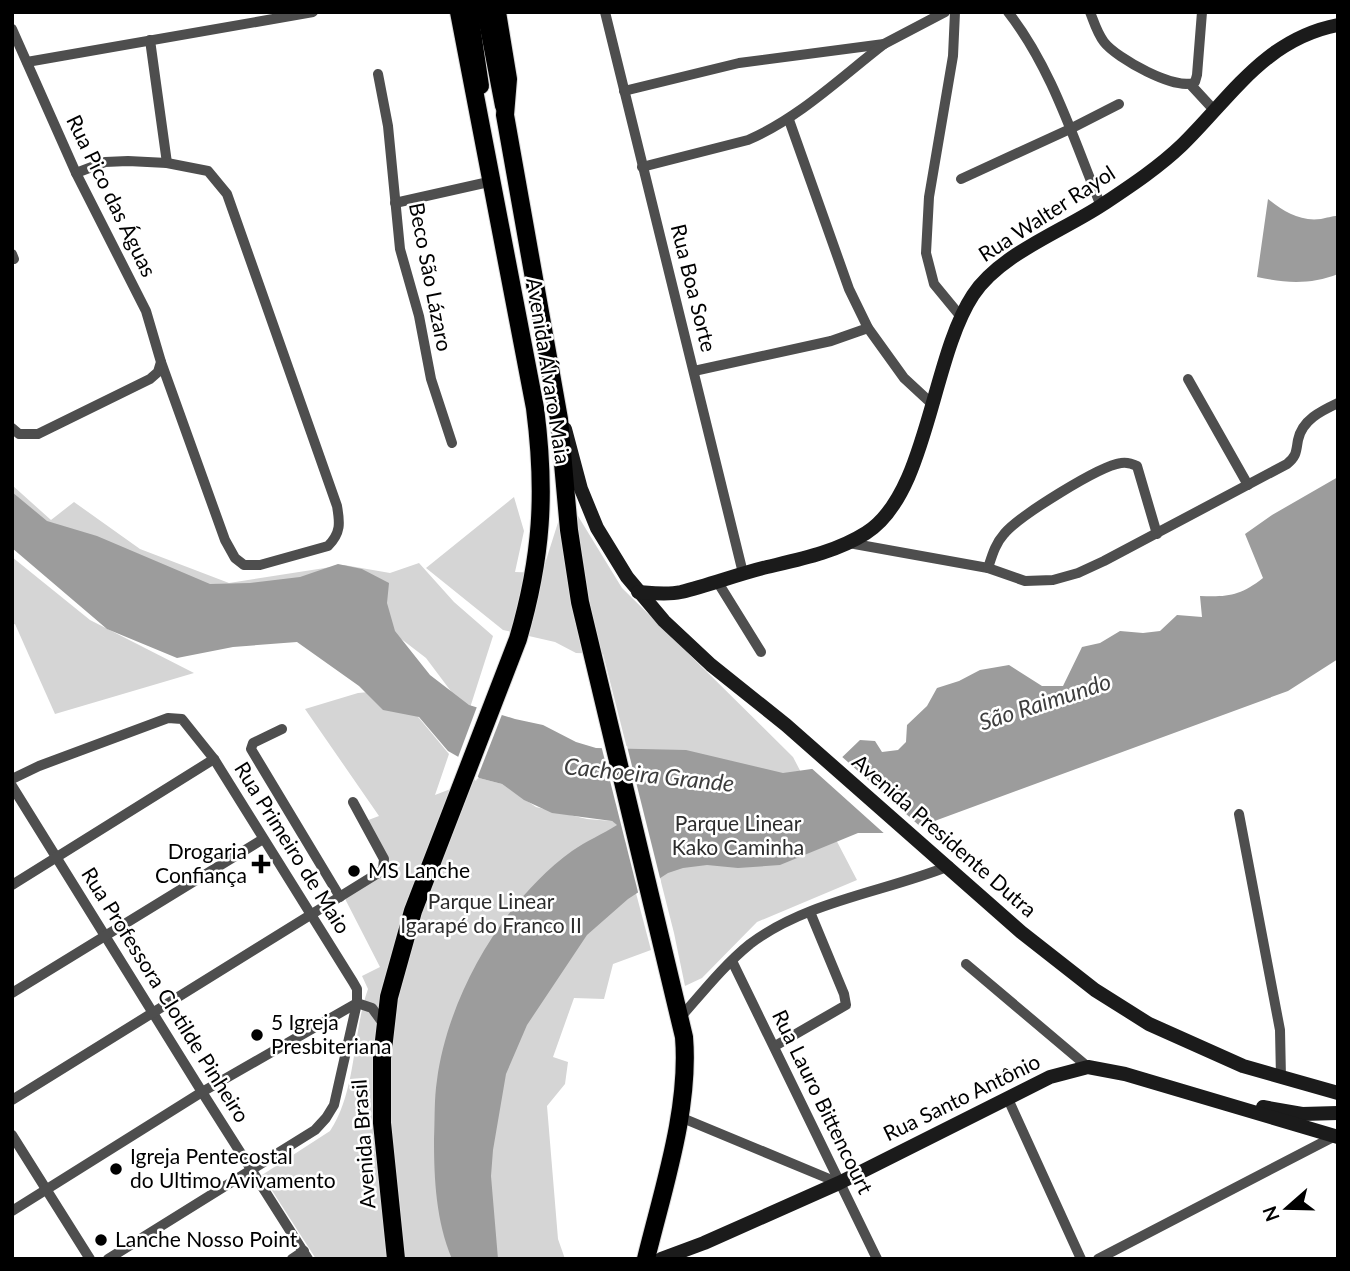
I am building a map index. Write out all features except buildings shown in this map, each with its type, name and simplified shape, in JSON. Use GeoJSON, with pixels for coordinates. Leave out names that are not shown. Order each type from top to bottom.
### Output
{"type":"FeatureCollection","features":[{"type":"Feature","properties":{"kind":"highway","name":"Avenida Álvaro Maia"},"geometry":{"type":"LineString","coordinates":[[431,866],[518,639],[530,598],[537,560],[542,486],[535,408],[459,12]]}},
{"type":"Feature","properties":{"kind":"highway"},"geometry":{"type":"LineString","coordinates":[[498,12],[508,79],[505,115]]}},
{"type":"Feature","properties":{"kind":"highway","name":"Avenida Álvaro Maia"},"geometry":{"type":"LineString","coordinates":[[505,115],[559,419],[574,567],[594,667],[680,1018]]}},
{"type":"Feature","properties":{"kind":"highway","name":"Avenida Brasil"},"geometry":{"type":"LineString","coordinates":[[396,1259],[382,1123],[382,1058],[389,997],[414,911],[431,866]]}},
{"type":"Feature","properties":{"kind":"highway"},"geometry":{"type":"LineString","coordinates":[[646,1259],[680,1117],[686,1065],[680,1018]]}},
{"type":"Feature","properties":{"kind":"main road"},"geometry":{"type":"LineString","coordinates":[[470,12],[487,150]]}},
{"type":"Feature","properties":{"kind":"main road","name":"Avenida Álvaro Maia"},"geometry":{"type":"LineString","coordinates":[[485,12],[505,115]]}},
{"type":"Feature","properties":{"kind":"street"},"geometry":{"type":"LineString","coordinates":[[27,62],[313,12]]}},
{"type":"Feature","properties":{"kind":"street","name":"Rua Boa Sorte"},"geometry":{"type":"LineString","coordinates":[[605,12],[743,573]]}},
{"type":"Feature","properties":{"kind":"street"},"geometry":{"type":"LineString","coordinates":[[642,167],[748,140],[789,120],[884,44],[945,12]]}},
{"type":"Feature","properties":{"kind":"street"},"geometry":{"type":"LineString","coordinates":[[955,12],[953,56],[929,197],[926,253],[933,284],[962,318]]}},
{"type":"Feature","properties":{"kind":"street"},"geometry":{"type":"LineString","coordinates":[[1008,12],[1031,44],[1101,206]]}},
{"type":"Feature","properties":{"kind":"street"},"geometry":{"type":"LineString","coordinates":[[1090,12],[1104,43],[1115,53],[1149,72],[1187,85],[1214,110]]}},
{"type":"Feature","properties":{"kind":"street"},"geometry":{"type":"LineString","coordinates":[[1187,85],[1195,82],[1197,75],[1202,12]]}},
{"type":"Feature","properties":{"kind":"street","name":"Rua Walter Rayol"},"geometry":{"type":"LineString","coordinates":[[638,592],[679,592],[815,556],[848,543],[877,525],[897,499],[912,471],[945,355],[971,298],[984,279],[1021,253],[1101,206],[1160,165],[1255,66],[1285,44],[1338,25]]}},
{"type":"Feature","properties":{"kind":"street","name":"Rua Pico das Águas"},"geometry":{"type":"LineString","coordinates":[[12,29],[76,173],[146,311],[161,362],[225,540],[235,558],[244,565],[260,565],[328,546],[336,538],[340,526],[337,506],[227,194],[208,171],[167,163]]}},
{"type":"Feature","properties":{"kind":"street"},"geometry":{"type":"LineString","coordinates":[[76,173],[105,162],[167,163],[150,40]]}},
{"type":"Feature","properties":{"kind":"street"},"geometry":{"type":"LineString","coordinates":[[624,91],[739,63],[884,44]]}},
{"type":"Feature","properties":{"kind":"street","name":"Beco São Lázaro"},"geometry":{"type":"LineString","coordinates":[[379,74],[388,126],[400,249],[419,316],[431,379],[452,443]]}},
{"type":"Feature","properties":{"kind":"street"},"geometry":{"type":"LineString","coordinates":[[961,179],[1119,104]]}},
{"type":"Feature","properties":{"kind":"street"},"geometry":{"type":"LineString","coordinates":[[789,120],[849,289],[868,328],[907,380],[931,403]]}},
{"type":"Feature","properties":{"kind":"street"},"geometry":{"type":"LineString","coordinates":[[395,203],[492,181]]}},
{"type":"Feature","properties":{"kind":"street"},"geometry":{"type":"LineString","coordinates":[[694,371],[831,341],[868,328]]}},
{"type":"Feature","properties":{"kind":"street"},"geometry":{"type":"LineString","coordinates":[[12,428],[19,433],[38,434],[150,379],[158,372],[161,362]]}},
{"type":"Feature","properties":{"kind":"street"},"geometry":{"type":"LineString","coordinates":[[1188,379],[1248,485]]}},
{"type":"Feature","properties":{"kind":"street"},"geometry":{"type":"LineString","coordinates":[[848,543],[988,568],[1025,581],[1053,580],[1095,565],[1157,534],[1294,458],[1298,440],[1307,423],[1338,403]]}},
{"type":"Feature","properties":{"kind":"street","name":"Avenida Álvaro Maia"},"geometry":{"type":"LineString","coordinates":[[559,419],[568,437],[591,516]]}},
{"type":"Feature","properties":{"kind":"street"},"geometry":{"type":"LineString","coordinates":[[988,568],[996,545],[1014,523],[1051,498],[1104,469],[1123,462],[1137,467],[1157,534]]}},
{"type":"Feature","properties":{"kind":"street","name":"Avenida Presidente Dutra"},"geometry":{"type":"LineString","coordinates":[[591,516],[609,550],[638,592],[721,674],[786,725],[1066,969],[1112,1001],[1184,1041],[1281,1078],[1338,1093]]}},
{"type":"Feature","properties":{"kind":"street"},"geometry":{"type":"LineString","coordinates":[[717,581],[761,652]]}},
{"type":"Feature","properties":{"kind":"street"},"geometry":{"type":"LineString","coordinates":[[657,612],[666,600],[679,592]]}},
{"type":"Feature","properties":{"kind":"street","name":"Rua Primeiro de Maio"},"geometry":{"type":"LineString","coordinates":[[12,779],[168,718],[183,719],[214,759],[353,982],[357,1003]]}},
{"type":"Feature","properties":{"kind":"street","name":"Rua Primeiro de Maio"},"geometry":{"type":"LineString","coordinates":[[282,729],[253,743],[251,749],[340,897]]}},
{"type":"Feature","properties":{"kind":"street"},"geometry":{"type":"LineString","coordinates":[[12,885],[214,759]]}},
{"type":"Feature","properties":{"kind":"street","name":"Rua Professora Clotilde Pinheiro"},"geometry":{"type":"LineString","coordinates":[[12,786],[306,1255]]}},
{"type":"Feature","properties":{"kind":"street"},"geometry":{"type":"LineString","coordinates":[[12,1100],[310,914],[378,875],[383,870],[384,859],[353,802]]}},
{"type":"Feature","properties":{"kind":"street"},"geometry":{"type":"LineString","coordinates":[[1239,814],[1280,1030],[1281,1078]]}},
{"type":"Feature","properties":{"kind":"street"},"geometry":{"type":"LineString","coordinates":[[12,993],[263,839]]}},
{"type":"Feature","properties":{"kind":"street"},"geometry":{"type":"LineString","coordinates":[[680,1018],[732,961],[759,938],[779,926],[810,912],[949,866]]}},
{"type":"Feature","properties":{"kind":"street"},"geometry":{"type":"LineString","coordinates":[[775,1046],[846,1005],[810,912]]}},
{"type":"Feature","properties":{"kind":"street","name":"Rua Lauro Bittencourt"},"geometry":{"type":"LineString","coordinates":[[732,961],[877,1259]]}},
{"type":"Feature","properties":{"kind":"street"},"geometry":{"type":"LineString","coordinates":[[966,964],[1088,1067]]}},
{"type":"Feature","properties":{"kind":"street"},"geometry":{"type":"LineString","coordinates":[[372,1008],[384,1004],[389,997]]}},
{"type":"Feature","properties":{"kind":"street"},"geometry":{"type":"LineString","coordinates":[[108,1259],[315,1130],[326,1118],[339,1089],[357,1003]]}},
{"type":"Feature","properties":{"kind":"street"},"geometry":{"type":"LineString","coordinates":[[12,1211],[202,1092],[357,1003],[372,1008],[385,1026],[385,1033]]}},
{"type":"Feature","properties":{"kind":"street","name":"Rua Santo Antônio"},"geometry":{"type":"LineString","coordinates":[[661,1259],[704,1243],[839,1183],[1050,1077],[1088,1067],[1125,1074],[1203,1096],[1336,1137]]}},
{"type":"Feature","properties":{"kind":"street"},"geometry":{"type":"LineString","coordinates":[[1203,1096],[1302,1114],[1338,1113]]}},
{"type":"Feature","properties":{"kind":"street"},"geometry":{"type":"LineString","coordinates":[[1008,1099],[1081,1259]]}},
{"type":"Feature","properties":{"kind":"street"},"geometry":{"type":"LineString","coordinates":[[680,1117],[839,1183]]}},
{"type":"Feature","properties":{"kind":"street"},"geometry":{"type":"LineString","coordinates":[[12,1135],[90,1259]]}},
{"type":"Feature","properties":{"kind":"street"},"geometry":{"type":"LineString","coordinates":[[1098,1259],[1336,1137]]}},
{"type":"Feature","properties":{"kind":"street"},"geometry":{"type":"LineString","coordinates":[[292,1259],[306,1255]]}},
{"type":"Feature","properties":{"kind":"green space"},"geometry":{"type":"Polygon","coordinates":[[[12,485],[51,520],[74,502],[140,549],[229,583],[344,565],[390,573],[419,563],[454,602],[493,636],[468,714],[426,658],[357,605],[231,625],[12,508],[12,485]]]}},
{"type":"Feature","properties":{"kind":"green space","name":"Parque Linear Kako Caminha"},"geometry":{"type":"Polygon","coordinates":[[[514,497],[524,531],[515,572],[542,573],[561,513],[578,516],[622,588],[793,757],[857,880],[757,922],[702,978],[685,986],[603,654],[576,653],[555,642],[503,630],[426,568],[514,497]]]}},
{"type":"Feature","properties":{"kind":"green space"},"geometry":{"type":"Polygon","coordinates":[[[12,557],[90,620],[194,673],[55,714],[15,624],[12,625],[12,557]]]}},
{"type":"Feature","properties":{"kind":"green space","name":"Parque Linear Igarapé do Franco II"},"geometry":{"type":"Polygon","coordinates":[[[391,690],[409,706],[449,754],[435,795],[479,778],[502,784],[536,807],[587,819],[612,821],[618,825],[651,950],[613,964],[604,999],[574,998],[553,1057],[568,1062],[565,1084],[547,1106],[558,1239],[565,1259],[316,1259],[262,1175],[330,1131],[339,1115],[350,1080],[368,989],[362,976],[380,967],[341,891],[385,864],[363,822],[379,816],[305,709],[358,693],[391,690]]]}},
{"type":"Feature","properties":{"kind":"water"},"geometry":{"type":"Polygon","coordinates":[[[1268,199],[1299,217],[1321,219],[1338,216],[1338,274],[1298,282],[1257,277],[1268,199]]]}},
{"type":"Feature","properties":{"kind":"water"},"geometry":{"type":"Polygon","coordinates":[[[1338,477],[1338,659],[1288,691],[902,833],[858,833],[780,865],[738,868],[707,865],[668,873],[628,899],[587,935],[527,1025],[506,1074],[491,1176],[498,1259],[452,1259],[442,1230],[435,1185],[434,1139],[436,1087],[443,1048],[466,984],[502,923],[523,896],[577,847],[617,825],[612,821],[552,813],[524,800],[502,784],[479,778],[462,759],[448,751],[419,717],[383,710],[359,686],[297,642],[233,647],[177,658],[107,629],[12,548],[12,492],[47,521],[97,536],[210,584],[250,583],[300,577],[338,564],[362,569],[389,583],[387,603],[395,631],[430,675],[469,705],[543,725],[576,742],[596,748],[686,750],[783,773],[833,766],[860,740],[875,741],[882,752],[898,750],[906,742],[907,725],[927,706],[937,688],[980,670],[1009,665],[1042,686],[1063,686],[1082,647],[1100,643],[1120,631],[1160,631],[1177,615],[1202,617],[1200,596],[1233,594],[1247,589],[1263,578],[1245,534],[1338,477]]]}},
{"type":"Feature","properties":{"kind":"pier"},"geometry":{"type":"Polygon","coordinates":[[[478,704],[503,712],[476,781],[457,760],[478,704]]]}},
{"type":"Feature","properties":{"kind":"pier"},"geometry":{"type":"Polygon","coordinates":[[[601,745],[627,746],[661,882],[639,896],[601,745]]]}},
{"type":"Feature","properties":{"kind":"pier"},"geometry":{"type":"Polygon","coordinates":[[[840,755],[923,829],[902,836],[887,836],[809,766],[831,763],[840,755]]]}},
{"type":"Feature","properties":{"kind":"place","name":"Drogaria Confiança"},"geometry":{"type":"Point","coordinates":[261,864]}},
{"type":"Feature","properties":{"kind":"place","name":"MS Lanche"},"geometry":{"type":"Point","coordinates":[354,871]}},
{"type":"Feature","properties":{"kind":"place","name":"5 Igreja Presbiteriana"},"geometry":{"type":"Point","coordinates":[257,1035]}},
{"type":"Feature","properties":{"kind":"place","name":"Igreja Pentecostal do Ultimo Avivamento"},"geometry":{"type":"Point","coordinates":[116,1169]}},
{"type":"Feature","properties":{"kind":"place","name":"Lanche Nosso Point"},"geometry":{"type":"Point","coordinates":[101,1240]}},
{"type":"Feature","properties":{"kind":"water label","name":"São Raimundo"},"geometry":{"type":"Point","coordinates":[1045,702]}},
{"type":"Feature","properties":{"kind":"water label","name":"Cachoeira Grande"},"geometry":{"type":"Point","coordinates":[649,775]}}]}
